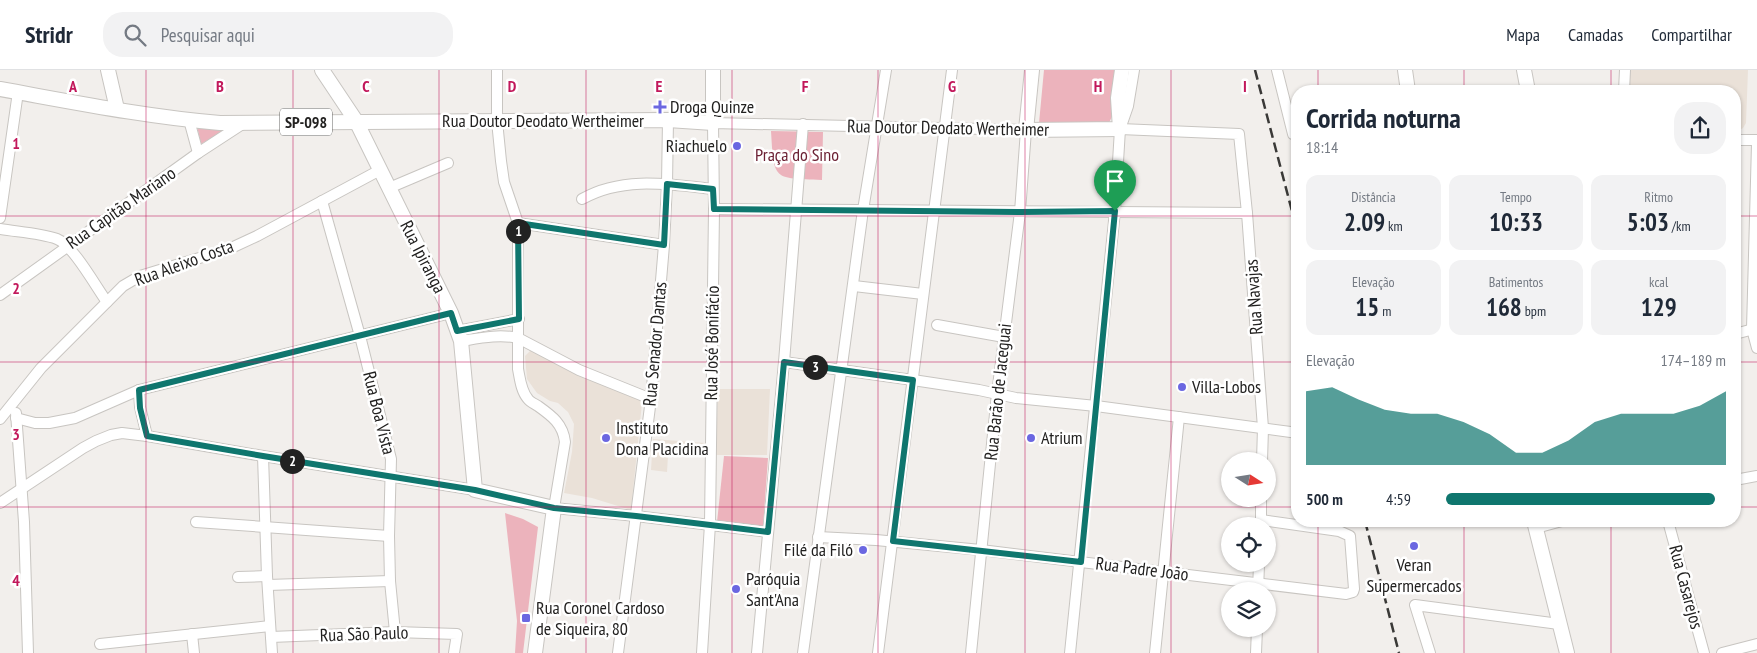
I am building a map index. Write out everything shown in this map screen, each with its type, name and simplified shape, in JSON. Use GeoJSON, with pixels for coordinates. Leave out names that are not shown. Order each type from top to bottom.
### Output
{"type":"FeatureCollection","features":[{"type":"Feature","properties":{"kind":"main road"},"geometry":{"type":"LineString","coordinates":[[108,70],[117,109]]}},
{"type":"Feature","properties":{"kind":"main road","name":"Rua Ipiranga"},"geometry":{"type":"LineString","coordinates":[[322,70],[356,121],[451,313],[459,336],[475,490]]}},
{"type":"Feature","properties":{"kind":"main road"},"geometry":{"type":"LineString","coordinates":[[713,70],[713,123]]}},
{"type":"Feature","properties":{"kind":"main road"},"geometry":{"type":"LineString","coordinates":[[1026,130],[1032,70]]}},
{"type":"Feature","properties":{"kind":"main road"},"geometry":{"type":"LineString","coordinates":[[1120,130],[1118,98],[1122,70]]}},
{"type":"Feature","properties":{"kind":"main road"},"geometry":{"type":"LineString","coordinates":[[1405,70],[1407,85]]}},
{"type":"Feature","properties":{"kind":"main road"},"geometry":{"type":"LineString","coordinates":[[1524,70],[1527,85]]}},
{"type":"Feature","properties":{"kind":"main road","name":"Rua Doutor Deodato Wertheimer"},"geometry":{"type":"LineString","coordinates":[[0,89],[189,120],[244,124],[356,121],[668,120],[713,123]]}},
{"type":"Feature","properties":{"kind":"main road","name":"Rua Doutor Deodato Wertheimer"},"geometry":{"type":"LineString","coordinates":[[1026,130],[1120,130]]}},
{"type":"Feature","properties":{"kind":"main road"},"geometry":{"type":"LineString","coordinates":[[475,490],[554,508],[535,653]]}},
{"type":"Feature","properties":{"kind":"main road"},"geometry":{"type":"LineString","coordinates":[[526,501],[544,512],[550,522],[551,533]]}},
{"type":"Feature","properties":{"kind":"main road"},"geometry":{"type":"LineString","coordinates":[[1535,527],[1567,653]]}},
{"type":"Feature","properties":{"kind":"street"},"geometry":{"type":"LineString","coordinates":[[497,70],[497,121],[504,182],[518,223],[518,369],[520,382],[528,399],[553,417],[560,425],[564,434],[565,442],[554,508],[768,532]]}},
{"type":"Feature","properties":{"kind":"street"},"geometry":{"type":"LineString","coordinates":[[803,653],[863,210],[886,70]]}},
{"type":"Feature","properties":{"kind":"street"},"geometry":{"type":"LineString","coordinates":[[878,653],[952,70]]}},
{"type":"Feature","properties":{"kind":"street"},"geometry":{"type":"LineString","coordinates":[[1070,653],[1081,562],[1115,211],[1120,130],[1128,106],[1134,70]]}},
{"type":"Feature","properties":{"kind":"street"},"geometry":{"type":"LineString","coordinates":[[1277,70],[1291,120]]}},
{"type":"Feature","properties":{"kind":"street"},"geometry":{"type":"LineString","coordinates":[[1624,85],[1625,70]]}},
{"type":"Feature","properties":{"kind":"street"},"geometry":{"type":"LineString","coordinates":[[0,218],[18,92]]}},
{"type":"Feature","properties":{"kind":"street"},"geometry":{"type":"LineString","coordinates":[[189,120],[198,154]]}},
{"type":"Feature","properties":{"kind":"street","name":"Rua Senador Dantas"},"geometry":{"type":"LineString","coordinates":[[618,653],[651,399],[664,245],[668,120]]}},
{"type":"Feature","properties":{"kind":"street","name":"Rua Doutor Deodato Wertheimer"},"geometry":{"type":"LineString","coordinates":[[713,123],[1026,130]]}},
{"type":"Feature","properties":{"kind":"street","name":"Rua José Bonifácio"},"geometry":{"type":"LineString","coordinates":[[702,653],[710,524],[714,209],[713,123]]}},
{"type":"Feature","properties":{"kind":"street","name":"Rua Capitão Mariano"},"geometry":{"type":"LineString","coordinates":[[0,295],[198,154],[244,124]]}},
{"type":"Feature","properties":{"kind":"street"},"geometry":{"type":"LineString","coordinates":[[757,653],[784,362],[803,124]]}},
{"type":"Feature","properties":{"kind":"street","name":"Rua Barão de Jaceguai"},"geometry":{"type":"LineString","coordinates":[[971,653],[997,394],[1020,212],[1026,130]]}},
{"type":"Feature","properties":{"kind":"street","name":"Rua Doutor Deodato Wertheimer"},"geometry":{"type":"LineString","coordinates":[[1120,130],[1238,134]]}},
{"type":"Feature","properties":{"kind":"street","name":"Rua Navajas"},"geometry":{"type":"LineString","coordinates":[[1238,134],[1248,213],[1263,428],[1262,452]]}},
{"type":"Feature","properties":{"kind":"street"},"geometry":{"type":"LineString","coordinates":[[1741,140],[1757,140]]}},
{"type":"Feature","properties":{"kind":"street"},"geometry":{"type":"LineString","coordinates":[[1757,144],[1755,328],[1757,348]]}},
{"type":"Feature","properties":{"kind":"street"},"geometry":{"type":"LineString","coordinates":[[389,188],[448,163]]}},
{"type":"Feature","properties":{"kind":"street","name":"Rua Aleixo Costa"},"geometry":{"type":"LineString","coordinates":[[0,419],[42,368],[123,286],[140,276],[229,249],[380,170]]}},
{"type":"Feature","properties":{"kind":"street"},"geometry":{"type":"LineString","coordinates":[[582,199],[596,190],[636,183],[713,189]]}},
{"type":"Feature","properties":{"kind":"street","name":"Rua Boa Vista"},"geometry":{"type":"LineString","coordinates":[[322,201],[390,450],[390,581],[395,632]]}},
{"type":"Feature","properties":{"kind":"street"},"geometry":{"type":"LineString","coordinates":[[714,209],[1248,213]]}},
{"type":"Feature","properties":{"kind":"street"},"geometry":{"type":"LineString","coordinates":[[518,223],[664,245]]}},
{"type":"Feature","properties":{"kind":"street"},"geometry":{"type":"LineString","coordinates":[[0,229],[59,239],[67,246],[107,302]]}},
{"type":"Feature","properties":{"kind":"street"},"geometry":{"type":"LineString","coordinates":[[854,286],[923,294]]}},
{"type":"Feature","properties":{"kind":"street"},"geometry":{"type":"LineString","coordinates":[[16,418],[35,423],[59,422],[75,418],[139,390],[451,313]]}},
{"type":"Feature","properties":{"kind":"street"},"geometry":{"type":"LineString","coordinates":[[459,336],[519,319]]}},
{"type":"Feature","properties":{"kind":"street"},"geometry":{"type":"LineString","coordinates":[[937,325],[1004,337]]}},
{"type":"Feature","properties":{"kind":"street"},"geometry":{"type":"LineString","coordinates":[[1741,332],[1755,328]]}},
{"type":"Feature","properties":{"kind":"street"},"geometry":{"type":"LineString","coordinates":[[459,336],[518,338],[579,370],[651,399]]}},
{"type":"Feature","properties":{"kind":"street"},"geometry":{"type":"LineString","coordinates":[[518,369],[529,345]]}},
{"type":"Feature","properties":{"kind":"street"},"geometry":{"type":"LineString","coordinates":[[784,362],[913,380],[1016,398],[1096,406],[1291,432]]}},
{"type":"Feature","properties":{"kind":"street"},"geometry":{"type":"LineString","coordinates":[[139,390],[141,414],[147,436]]}},
{"type":"Feature","properties":{"kind":"street"},"geometry":{"type":"LineString","coordinates":[[14,400],[24,522],[28,653]]}},
{"type":"Feature","properties":{"kind":"street"},"geometry":{"type":"LineString","coordinates":[[1155,653],[1179,417]]}},
{"type":"Feature","properties":{"kind":"street"},"geometry":{"type":"LineString","coordinates":[[0,503],[71,455],[96,441],[122,433],[475,490]]}},
{"type":"Feature","properties":{"kind":"street"},"geometry":{"type":"LineString","coordinates":[[263,456],[272,653]]}},
{"type":"Feature","properties":{"kind":"street"},"geometry":{"type":"LineString","coordinates":[[1741,479],[1757,476]]}},
{"type":"Feature","properties":{"kind":"street"},"geometry":{"type":"LineString","coordinates":[[196,522],[389,536]]}},
{"type":"Feature","properties":{"kind":"street","name":"Rua Padre João"},"geometry":{"type":"LineString","coordinates":[[1276,525],[1291,526]]}},
{"type":"Feature","properties":{"kind":"street","name":"Rua Padre João"},"geometry":{"type":"LineString","coordinates":[[1276,588],[1346,594],[1351,593],[1354,589],[1352,539],[1345,533],[1296,527]]}},
{"type":"Feature","properties":{"kind":"street","name":"Rua Casarejos"},"geometry":{"type":"LineString","coordinates":[[1670,527],[1704,653]]}},
{"type":"Feature","properties":{"kind":"street","name":"Rua Padre João"},"geometry":{"type":"LineString","coordinates":[[818,537],[893,541],[981,550],[1163,572],[1226,582]]}},
{"type":"Feature","properties":{"kind":"street"},"geometry":{"type":"LineString","coordinates":[[238,577],[268,580],[390,581]]}},
{"type":"Feature","properties":{"kind":"street"},"geometry":{"type":"LineString","coordinates":[[1430,653],[1415,604],[1559,624]]}},
{"type":"Feature","properties":{"kind":"street"},"geometry":{"type":"LineString","coordinates":[[100,644],[270,626]]}},
{"type":"Feature","properties":{"kind":"street","name":"Rua São Paulo"},"geometry":{"type":"LineString","coordinates":[[271,637],[395,632],[457,634],[454,653]]}},
{"type":"Feature","properties":{"kind":"street"},"geometry":{"type":"LineString","coordinates":[[192,634],[194,653]]}},
{"type":"Feature","properties":{"kind":"street"},"geometry":{"type":"LineString","coordinates":[[1256,653],[1257,637]]}},
{"type":"Feature","properties":{"kind":"street"},"geometry":{"type":"LineString","coordinates":[[1722,653],[1757,644]]}},
{"type":"Feature","properties":{"kind":"shaded area"},"geometry":{"type":"Polygon","coordinates":[[[1630,70],[1748,70],[1746,123],[1741,129],[1741,85],[1630,85],[1630,70]]]}},
{"type":"Feature","properties":{"kind":"shaded area","name":"Instituto Dona Placidina"},"geometry":{"type":"Polygon","coordinates":[[[531,350],[637,397],[642,403],[631,510],[592,498],[564,493],[572,452],[574,424],[568,412],[558,403],[550,401],[537,393],[527,379],[525,356],[531,350]]]}},
{"type":"Feature","properties":{"kind":"shaded area"},"geometry":{"type":"Polygon","coordinates":[[[718,389],[770,389],[767,455],[716,455],[718,389]]]}},
{"type":"Feature","properties":{"kind":"shaded area","name":"Instituto Dona Placidina"},"geometry":{"type":"Polygon","coordinates":[[[653,439],[705,443],[705,457],[668,456],[667,472],[651,470],[653,439]]]}},
{"type":"Feature","properties":{"kind":"green space"},"geometry":{"type":"Polygon","coordinates":[[[1044,70],[1121,70],[1115,110],[1108,125],[1039,123],[1044,70]]]}},
{"type":"Feature","properties":{"kind":"green space"},"geometry":{"type":"Polygon","coordinates":[[[196,122],[230,127],[201,144],[196,122]]]}},
{"type":"Feature","properties":{"kind":"green space","name":"Praça do Sino"},"geometry":{"type":"Polygon","coordinates":[[[771,131],[823,132],[822,180],[794,179],[779,174],[773,159],[771,131]]]}},
{"type":"Feature","properties":{"kind":"green space"},"geometry":{"type":"Polygon","coordinates":[[[724,456],[768,458],[763,527],[717,522],[724,456]]]}},
{"type":"Feature","properties":{"kind":"green space"},"geometry":{"type":"Polygon","coordinates":[[[505,513],[523,519],[538,527],[523,653],[515,653],[517,621],[505,513]]]}},
{"type":"Feature","properties":{"kind":"railway"},"geometry":{"type":"LineString","coordinates":[[1255,70],[1291,207]]}},
{"type":"Feature","properties":{"kind":"railway"},"geometry":{"type":"LineString","coordinates":[[1367,527],[1399,653]]}},
{"type":"Feature","properties":{"kind":"place","name":"Droga Quinze"},"geometry":{"type":"Point","coordinates":[660,107]}},
{"type":"Feature","properties":{"kind":"place","name":"Riachuelo"},"geometry":{"type":"Point","coordinates":[737,146]}},
{"type":"Feature","properties":{"kind":"place","name":"Villa-Lobos"},"geometry":{"type":"Point","coordinates":[1182,387]}},
{"type":"Feature","properties":{"kind":"place","name":"Instituto Dona Placidina"},"geometry":{"type":"Point","coordinates":[606,438]}},
{"type":"Feature","properties":{"kind":"place","name":"Atrium"},"geometry":{"type":"Point","coordinates":[1031,438]}},
{"type":"Feature","properties":{"kind":"place","name":"Veran Supermercados"},"geometry":{"type":"Point","coordinates":[1414,546]}},
{"type":"Feature","properties":{"kind":"place","name":"Filé da Filó"},"geometry":{"type":"Point","coordinates":[863,550]}},
{"type":"Feature","properties":{"kind":"place","name":"Paróquia Sant'Ana"},"geometry":{"type":"Point","coordinates":[736,589]}},
{"type":"Feature","properties":{"kind":"place","name":"Rua Coronel Cardoso de Siqueira, 80"},"geometry":{"type":"Point","coordinates":[526,618]}},
{"type":"Feature","properties":{"kind":"route"},"geometry":{"type":"LineString","coordinates":[[667,184],[713,189],[714,209],[1115,211],[1081,562],[893,541],[913,380],[784,362],[768,532],[554,508],[475,490],[147,436],[142,420],[139,390],[451,313],[457,331],[519,319],[518,223],[664,245],[667,184]]}}]}
